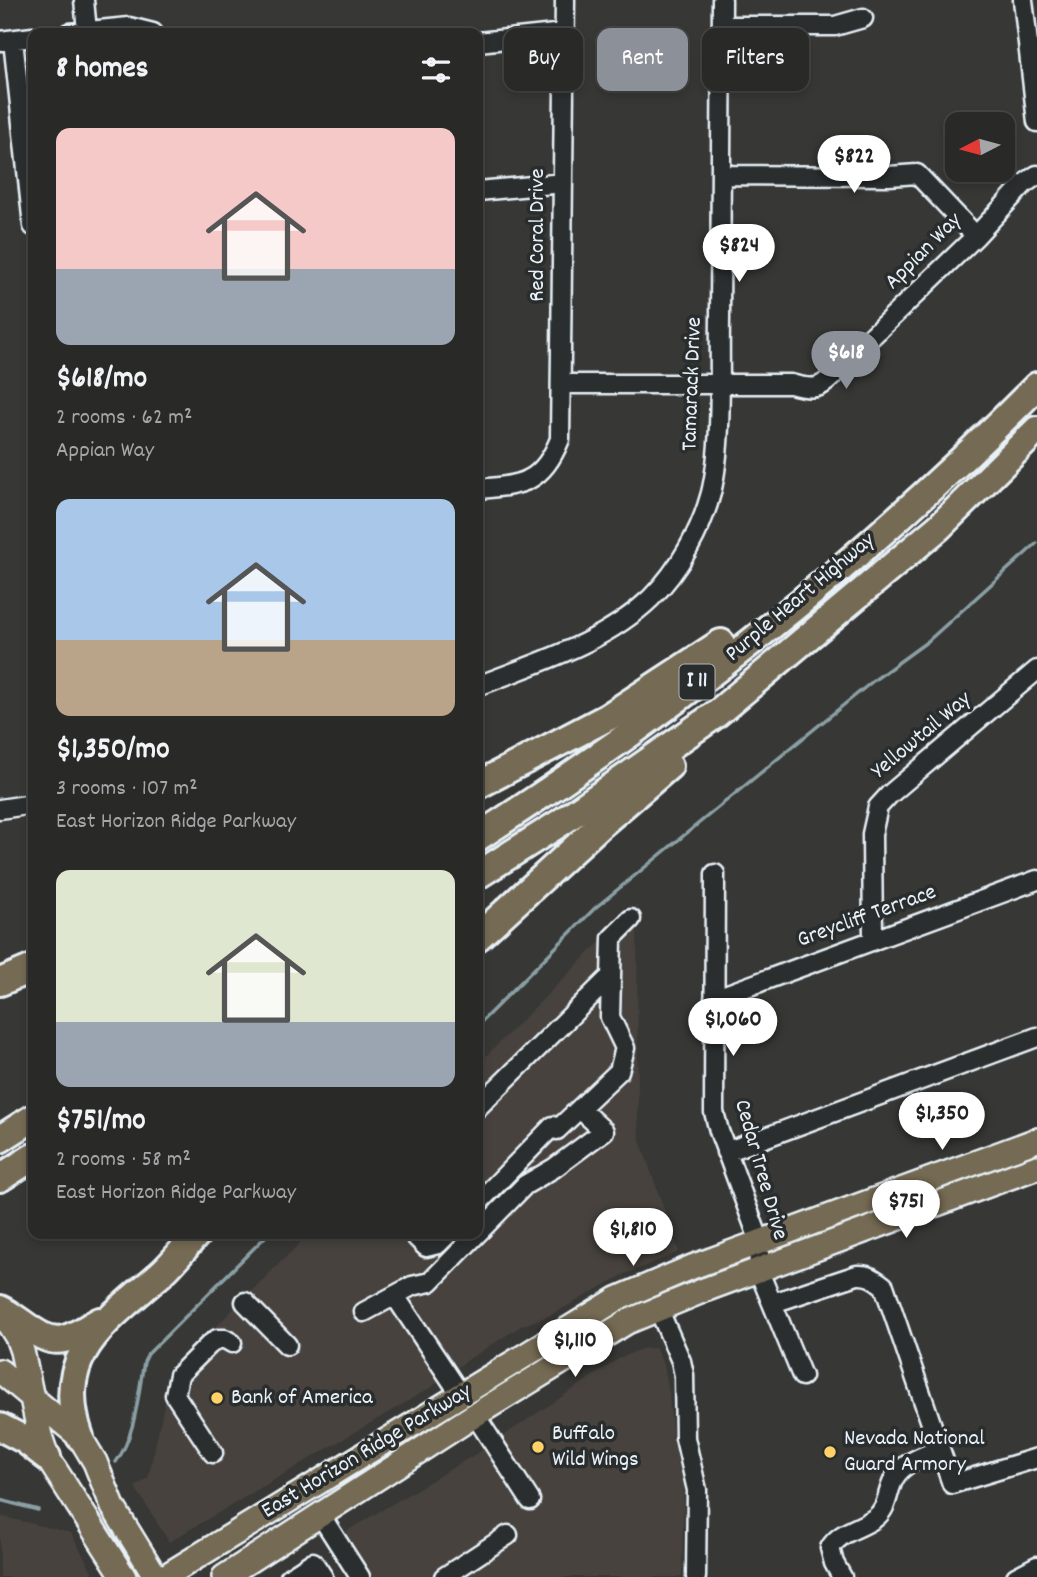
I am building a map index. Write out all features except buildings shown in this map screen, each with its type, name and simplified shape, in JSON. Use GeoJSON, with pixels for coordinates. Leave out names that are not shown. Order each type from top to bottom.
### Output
{"type":"FeatureCollection","features":[{"type":"Feature","properties":{"kind":"highway","name":"Purple Heart Highway"},"geometry":{"type":"LineString","coordinates":[[483,834],[548,792],[738,651],[904,512],[1037,386]]}},
{"type":"Feature","properties":{"kind":"highway","name":"Purple Heart Highway"},"geometry":{"type":"LineString","coordinates":[[483,872],[560,823],[715,715],[939,527],[1037,430]]}},
{"type":"Feature","properties":{"kind":"highway"},"geometry":{"type":"LineString","coordinates":[[483,782],[608,717],[659,685],[904,512]]}},
{"type":"Feature","properties":{"kind":"highway"},"geometry":{"type":"LineString","coordinates":[[483,932],[599,826],[687,751],[715,715]]}},
{"type":"Feature","properties":{"kind":"highway"},"geometry":{"type":"LineString","coordinates":[[0,982],[28,970]]}},
{"type":"Feature","properties":{"kind":"highway"},"geometry":{"type":"LineString","coordinates":[[0,1139],[28,1121]]}},
{"type":"Feature","properties":{"kind":"highway"},"geometry":{"type":"LineString","coordinates":[[0,1178],[28,1160]]}},
{"type":"Feature","properties":{"kind":"highway"},"geometry":{"type":"LineString","coordinates":[[80,1437],[72,1407],[76,1367],[88,1343],[108,1318],[160,1275],[192,1239]]}},
{"type":"Feature","properties":{"kind":"highway"},"geometry":{"type":"LineString","coordinates":[[0,1310],[17,1317],[44,1338],[58,1340],[75,1335],[108,1318]]}},
{"type":"Feature","properties":{"kind":"highway"},"geometry":{"type":"LineString","coordinates":[[0,1427],[25,1440],[47,1457]]}},
{"type":"Feature","properties":{"kind":"main road","name":"East Horizon Ridge Parkway"},"geometry":{"type":"LineString","coordinates":[[164,1577],[617,1299],[662,1279],[1037,1140]]}},
{"type":"Feature","properties":{"kind":"main road","name":"East Horizon Ridge Parkway"},"geometry":{"type":"LineString","coordinates":[[224,1577],[475,1415],[627,1322],[758,1269],[1037,1167]]}},
{"type":"Feature","properties":{"kind":"main road"},"geometry":{"type":"LineString","coordinates":[[0,1310],[17,1337],[47,1457],[124,1577]]}},
{"type":"Feature","properties":{"kind":"main road"},"geometry":{"type":"LineString","coordinates":[[0,1371],[80,1437],[95,1462],[113,1507],[156,1577]]}},
{"type":"Feature","properties":{"kind":"main road"},"geometry":{"type":"LineString","coordinates":[[461,1395],[475,1415]]}},
{"type":"Feature","properties":{"kind":"street"},"geometry":{"type":"LineString","coordinates":[[84,0],[87,28]]}},
{"type":"Feature","properties":{"kind":"street","name":"Red Coral Drive"},"geometry":{"type":"LineString","coordinates":[[564,28],[565,0]]}},
{"type":"Feature","properties":{"kind":"street","name":"Tamarack Drive"},"geometry":{"type":"LineString","coordinates":[[483,684],[609,632],[652,597],[685,554],[704,514],[715,470],[719,385],[722,0]]}},
{"type":"Feature","properties":{"kind":"street"},"geometry":{"type":"LineString","coordinates":[[1023,0],[1037,122]]}},
{"type":"Feature","properties":{"kind":"street"},"geometry":{"type":"LineString","coordinates":[[722,26],[835,26],[863,18]]}},
{"type":"Feature","properties":{"kind":"street"},"geometry":{"type":"LineString","coordinates":[[28,38],[6,40],[28,192]]}},
{"type":"Feature","properties":{"kind":"street"},"geometry":{"type":"LineString","coordinates":[[483,41],[504,39]]}},
{"type":"Feature","properties":{"kind":"street","name":"Red Coral Drive"},"geometry":{"type":"LineString","coordinates":[[483,488],[526,482],[547,466],[560,439],[564,91]]}},
{"type":"Feature","properties":{"kind":"street"},"geometry":{"type":"LineString","coordinates":[[721,175],[917,174],[976,236]]}},
{"type":"Feature","properties":{"kind":"street","name":"Appian Way"},"geometry":{"type":"LineString","coordinates":[[562,384],[791,384],[818,388],[830,381],[839,368],[976,236],[1024,184],[1037,175]]}},
{"type":"Feature","properties":{"kind":"street"},"geometry":{"type":"LineString","coordinates":[[483,191],[563,183]]}},
{"type":"Feature","properties":{"kind":"street","name":"Yellowtail Way"},"geometry":{"type":"LineString","coordinates":[[873,941],[872,834],[878,807],[1037,670]]}},
{"type":"Feature","properties":{"kind":"street"},"geometry":{"type":"LineString","coordinates":[[0,809],[28,805]]}},
{"type":"Feature","properties":{"kind":"street","name":"Cedar Tree Drive"},"geometry":{"type":"LineString","coordinates":[[715,874],[714,1112],[760,1242],[758,1269]]}},
{"type":"Feature","properties":{"kind":"street","name":"Greycliff Terrace"},"geometry":{"type":"LineString","coordinates":[[714,999],[1037,880]]}},
{"type":"Feature","properties":{"kind":"street"},"geometry":{"type":"LineString","coordinates":[[483,1198],[553,1126],[557,1130],[619,1071],[625,1048],[610,1017],[612,938],[631,919]]}},
{"type":"Feature","properties":{"kind":"street"},"geometry":{"type":"LineString","coordinates":[[483,1102],[611,976]]}},
{"type":"Feature","properties":{"kind":"street"},"geometry":{"type":"LineString","coordinates":[[726,1152],[1037,1038]]}},
{"type":"Feature","properties":{"kind":"street"},"geometry":{"type":"LineString","coordinates":[[483,1227],[524,1185],[554,1168],[604,1131],[579,1109]]}},
{"type":"Feature","properties":{"kind":"street"},"geometry":{"type":"LineString","coordinates":[[418,1239],[426,1247],[438,1244],[443,1239]]}},
{"type":"Feature","properties":{"kind":"street"},"geometry":{"type":"LineString","coordinates":[[365,1312],[412,1286],[430,1282],[471,1239]]}},
{"type":"Feature","properties":{"kind":"street"},"geometry":{"type":"LineString","coordinates":[[758,1269],[802,1376]]}},
{"type":"Feature","properties":{"kind":"street"},"geometry":{"type":"LineString","coordinates":[[773,1303],[857,1275],[865,1274],[873,1278],[884,1286],[952,1484],[1037,1458]]}},
{"type":"Feature","properties":{"kind":"street"},"geometry":{"type":"LineString","coordinates":[[395,1296],[461,1395]]}},
{"type":"Feature","properties":{"kind":"street"},"geometry":{"type":"LineString","coordinates":[[245,1302],[287,1345]]}},
{"type":"Feature","properties":{"kind":"street"},"geometry":{"type":"LineString","coordinates":[[658,1308],[681,1361],[684,1375],[685,1438],[697,1490],[696,1577]]}},
{"type":"Feature","properties":{"kind":"street"},"geometry":{"type":"LineString","coordinates":[[213,1453],[175,1395],[179,1375],[209,1345],[217,1339],[232,1343]]}},
{"type":"Feature","properties":{"kind":"street"},"geometry":{"type":"LineString","coordinates":[[475,1415],[530,1500]]}},
{"type":"Feature","properties":{"kind":"street"},"geometry":{"type":"LineString","coordinates":[[842,1577],[830,1548],[836,1539],[876,1517],[887,1503],[897,1475],[911,1462],[939,1449]]}},
{"type":"Feature","properties":{"kind":"street"},"geometry":{"type":"LineString","coordinates":[[321,1516],[360,1577]]}},
{"type":"Feature","properties":{"kind":"street"},"geometry":{"type":"LineString","coordinates":[[444,1577],[508,1535]]}},
{"type":"Feature","properties":{"kind":"street"},"geometry":{"type":"LineString","coordinates":[[290,1577],[313,1562],[323,1577]]}},
{"type":"Feature","properties":{"kind":"street"},"geometry":{"type":"LineString","coordinates":[[1016,1577],[1037,1566]]}},
{"type":"Feature","properties":{"kind":"shaded area"},"geometry":{"type":"Polygon","coordinates":[[[637,905],[640,1140],[679,1252],[623,1275],[553,1314],[521,1326],[430,1388],[169,1542],[135,1487],[148,1478],[172,1370],[304,1239],[483,1239],[483,1059],[637,905]]]}},
{"type":"Feature","properties":{"kind":"shaded area"},"geometry":{"type":"Polygon","coordinates":[[[655,1348],[664,1366],[673,1441],[684,1484],[682,1577],[360,1577],[335,1538],[479,1452],[620,1358],[641,1349],[655,1348]]]}},
{"type":"Feature","properties":{"kind":"shaded area"},"geometry":{"type":"Polygon","coordinates":[[[0,1516],[71,1533],[95,1577],[0,1577],[0,1516]]]}},
{"type":"Feature","properties":{"kind":"waterway"},"geometry":{"type":"LineString","coordinates":[[483,1020],[595,908],[873,681],[928,641],[1037,543]]}},
{"type":"Feature","properties":{"kind":"waterway"},"geometry":{"type":"LineString","coordinates":[[116,1462],[132,1427],[144,1362],[148,1354],[263,1239]]}},
{"type":"Feature","properties":{"kind":"waterway"},"geometry":{"type":"LineString","coordinates":[[0,1500],[38,1510]]}},
{"type":"Feature","properties":{"kind":"place","name":"Bank of America"},"geometry":{"type":"Point","coordinates":[217,1398]}},
{"type":"Feature","properties":{"kind":"place","name":"Buffalo Wild Wings"},"geometry":{"type":"Point","coordinates":[538,1447]}},
{"type":"Feature","properties":{"kind":"place","name":"Nevada National Guard Armory"},"geometry":{"type":"Point","coordinates":[830,1452]}}]}
